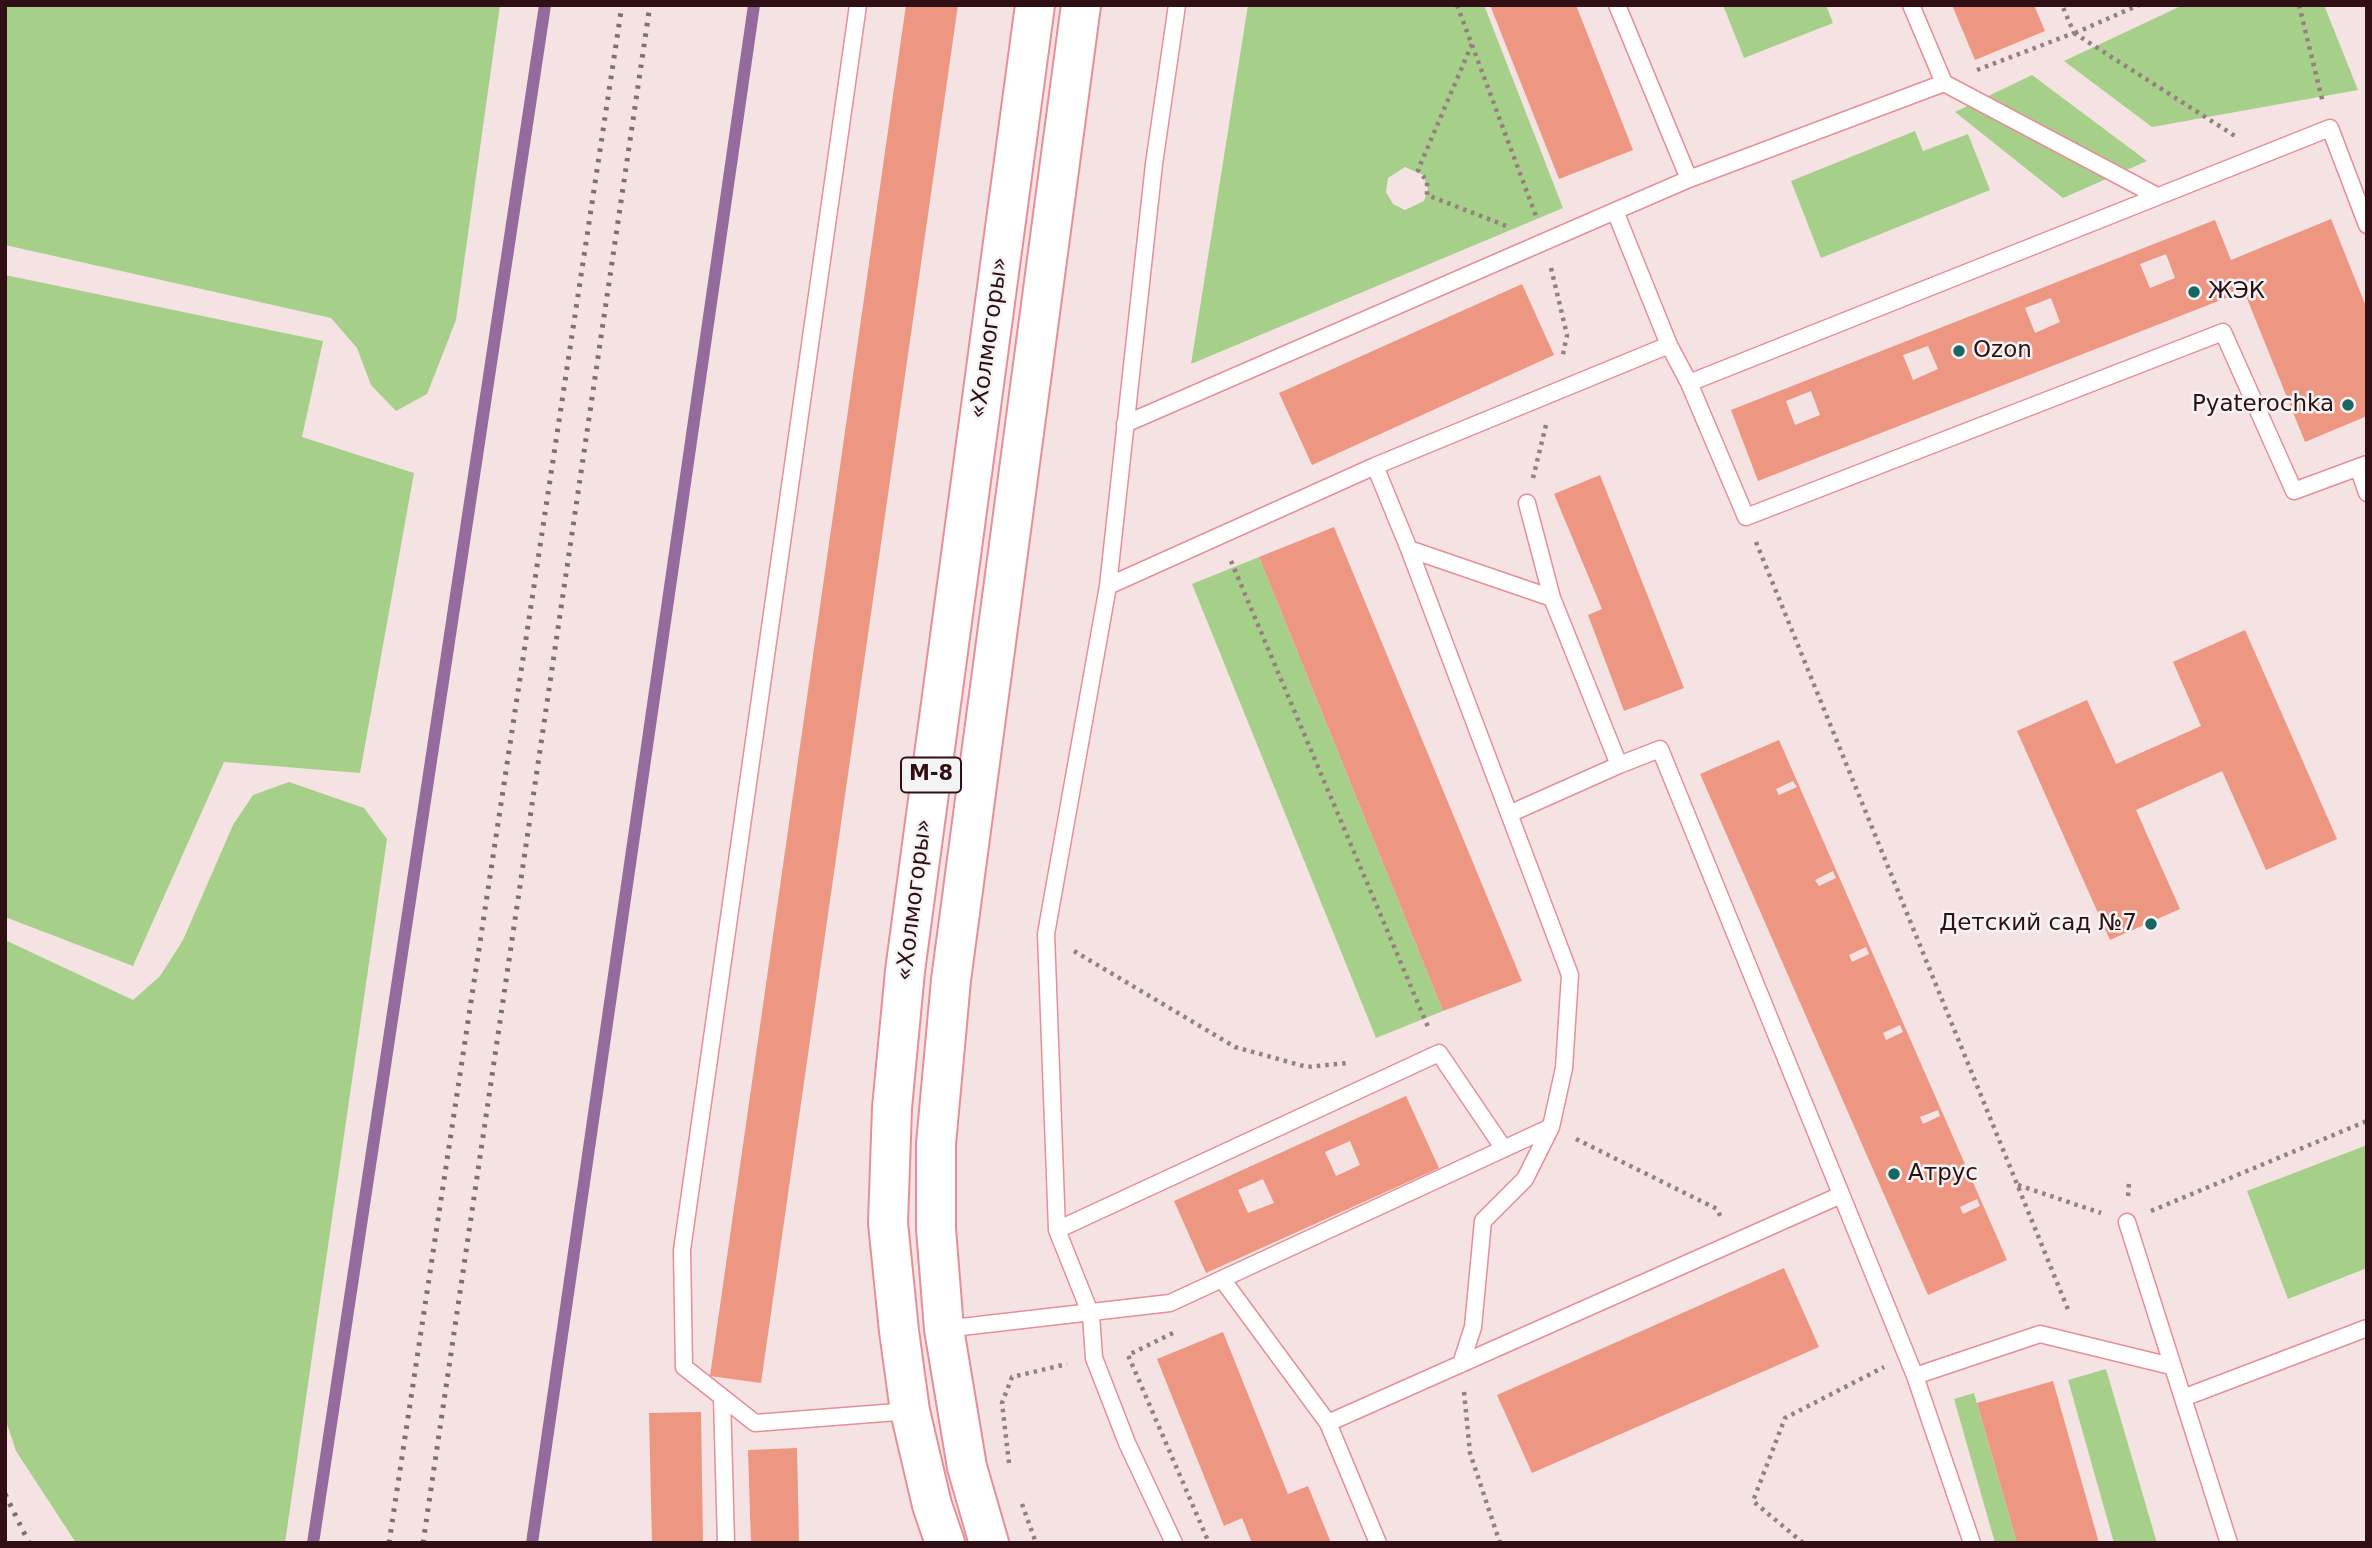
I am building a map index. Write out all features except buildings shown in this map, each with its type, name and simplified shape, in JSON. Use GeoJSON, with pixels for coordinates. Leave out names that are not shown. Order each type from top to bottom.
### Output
{"type":"FeatureCollection","features":[{"type":"Feature","properties":{"kind":"highway","name":"«Холмогоры»"},"geometry":{"type":"LineString","coordinates":[[945,1543],[932,1505],[910,1411],[888,1223],[891,1108],[906,957],[1035,5]]}},
{"type":"Feature","properties":{"kind":"highway","name":"«Холмогоры»"},"geometry":{"type":"LineString","coordinates":[[989,1543],[967,1467],[944,1329],[936,1217],[936,1144],[943,1048],[1081,5]]}},
{"type":"Feature","properties":{"kind":"lane"},"geometry":{"type":"LineString","coordinates":[[858,5],[681,1250],[684,1367],[755,1423],[910,1411]]}},
{"type":"Feature","properties":{"kind":"lane"},"geometry":{"type":"LineString","coordinates":[[1174,1543],[1127,1443],[1094,1357],[1091,1315],[1057,1230],[1046,934],[1108,586],[1154,164],[1177,5]]}},
{"type":"Feature","properties":{"kind":"lane"},"geometry":{"type":"LineString","coordinates":[[1617,5],[1689,179]]}},
{"type":"Feature","properties":{"kind":"lane"},"geometry":{"type":"LineString","coordinates":[[1911,5],[1944,83],[2157,196]]}},
{"type":"Feature","properties":{"kind":"lane"},"geometry":{"type":"LineString","coordinates":[[1125,425],[1689,179],[1944,83]]}},
{"type":"Feature","properties":{"kind":"lane"},"geometry":{"type":"LineString","coordinates":[[1689,383],[2330,128],[2367,225]]}},
{"type":"Feature","properties":{"kind":"lane"},"geometry":{"type":"LineString","coordinates":[[1615,211],[1670,345],[1746,517],[2222,332],[2294,492],[2362,466],[2367,493]]}},
{"type":"Feature","properties":{"kind":"lane"},"geometry":{"type":"LineString","coordinates":[[1108,586],[1375,466],[1670,345]]}},
{"type":"Feature","properties":{"kind":"lane"},"geometry":{"type":"LineString","coordinates":[[1375,466],[1570,975],[1564,1068],[1552,1127],[1525,1179],[1483,1221],[1473,1327],[1461,1364]]}},
{"type":"Feature","properties":{"kind":"lane"},"geometry":{"type":"LineString","coordinates":[[1527,503],[1552,598],[1619,765]]}},
{"type":"Feature","properties":{"kind":"lane"},"geometry":{"type":"LineString","coordinates":[[1409,549],[1552,598]]}},
{"type":"Feature","properties":{"kind":"lane"},"geometry":{"type":"LineString","coordinates":[[1509,814],[1660,749],[1907,1356],[1972,1543]]}},
{"type":"Feature","properties":{"kind":"lane"},"geometry":{"type":"LineString","coordinates":[[1057,1230],[1439,1053],[1504,1149]]}},
{"type":"Feature","properties":{"kind":"lane"},"geometry":{"type":"LineString","coordinates":[[944,1329],[1091,1315],[1170,1303],[1552,1127]]}},
{"type":"Feature","properties":{"kind":"lane"},"geometry":{"type":"LineString","coordinates":[[1328,1423],[1841,1195]]}},
{"type":"Feature","properties":{"kind":"lane"},"geometry":{"type":"LineString","coordinates":[[2127,1222],[2229,1543]]}},
{"type":"Feature","properties":{"kind":"lane"},"geometry":{"type":"LineString","coordinates":[[1222,1279],[1328,1423],[1378,1543]]}},
{"type":"Feature","properties":{"kind":"lane"},"geometry":{"type":"LineString","coordinates":[[2183,1398],[2367,1328]]}},
{"type":"Feature","properties":{"kind":"lane"},"geometry":{"type":"LineString","coordinates":[[1915,1377],[2040,1334],[2082,1342],[2171,1366]]}},
{"type":"Feature","properties":{"kind":"lane"},"geometry":{"type":"LineString","coordinates":[[722,1397],[726,1543]]}},
{"type":"Feature","properties":{"kind":"path"},"geometry":{"type":"LineString","coordinates":[[1457,5],[1545,241],[1567,335],[1527,503]]}},
{"type":"Feature","properties":{"kind":"path"},"geometry":{"type":"LineString","coordinates":[[2062,5],[2074,33],[2263,154]]}},
{"type":"Feature","properties":{"kind":"path"},"geometry":{"type":"LineString","coordinates":[[1944,83],[2139,5]]}},
{"type":"Feature","properties":{"kind":"path"},"geometry":{"type":"LineString","coordinates":[[2299,5],[2330,128]]}},
{"type":"Feature","properties":{"kind":"path"},"geometry":{"type":"LineString","coordinates":[[1472,44],[1418,170],[1427,181],[1427,195],[1545,241]]}},
{"type":"Feature","properties":{"kind":"path"},"geometry":{"type":"LineString","coordinates":[[1746,517],[2082,1342]]}},
{"type":"Feature","properties":{"kind":"path"},"geometry":{"type":"LineString","coordinates":[[1221,536],[1439,1053]]}},
{"type":"Feature","properties":{"kind":"path"},"geometry":{"type":"LineString","coordinates":[[1046,934],[1235,1047],[1307,1067],[1360,1062]]}},
{"type":"Feature","properties":{"kind":"path"},"geometry":{"type":"LineString","coordinates":[[2018,1185],[2127,1222],[2367,1121]]}},
{"type":"Feature","properties":{"kind":"path"},"geometry":{"type":"LineString","coordinates":[[1552,1127],[1717,1209],[1731,1244]]}},
{"type":"Feature","properties":{"kind":"path"},"geometry":{"type":"LineString","coordinates":[[1177,1331],[1128,1355],[1209,1543]]}},
{"type":"Feature","properties":{"kind":"path"},"geometry":{"type":"LineString","coordinates":[[1803,1543],[1753,1501],[1785,1418],[1907,1356]]}},
{"type":"Feature","properties":{"kind":"path"},"geometry":{"type":"LineString","coordinates":[[1010,1465],[1002,1403],[1012,1377],[1094,1357]]}},
{"type":"Feature","properties":{"kind":"path"},"geometry":{"type":"LineString","coordinates":[[1461,1364],[1470,1453],[1500,1543]]}},
{"type":"Feature","properties":{"kind":"green space"},"geometry":{"type":"Polygon","coordinates":[[[5,5],[500,5],[456,320],[427,394],[396,411],[371,385],[357,348],[331,318],[5,245],[5,5]]]}},
{"type":"Feature","properties":{"kind":"green space"},"geometry":{"type":"Polygon","coordinates":[[[1248,5],[1484,5],[1563,208],[1191,364],[1248,5]],[[1405,167],[1388,178],[1386,192],[1393,204],[1405,210],[1424,201],[1428,189],[1423,175],[1405,167]]]}},
{"type":"Feature","properties":{"kind":"green space"},"geometry":{"type":"Polygon","coordinates":[[[1723,5],[1826,5],[1833,23],[1744,58],[1723,5]]]}},
{"type":"Feature","properties":{"kind":"green space"},"geometry":{"type":"Polygon","coordinates":[[[2183,5],[2324,5],[2358,90],[2152,127],[2064,61],[2183,5]]]}},
{"type":"Feature","properties":{"kind":"green space"},"geometry":{"type":"Polygon","coordinates":[[[2032,75],[2147,161],[2063,198],[1955,112],[2032,75]]]}},
{"type":"Feature","properties":{"kind":"green space"},"geometry":{"type":"Polygon","coordinates":[[[1915,131],[1923,151],[1968,134],[1990,190],[1821,258],[1791,181],[1915,131]]]}},
{"type":"Feature","properties":{"kind":"green space"},"geometry":{"type":"Polygon","coordinates":[[[5,275],[323,341],[302,437],[414,473],[360,773],[224,762],[133,966],[5,917],[5,275]]]}},
{"type":"Feature","properties":{"kind":"green space"},"geometry":{"type":"Polygon","coordinates":[[[1259,557],[1443,1011],[1376,1038],[1192,584],[1259,557]]]}},
{"type":"Feature","properties":{"kind":"green space"},"geometry":{"type":"Polygon","coordinates":[[[289,782],[364,808],[387,839],[285,1543],[76,1543],[16,1451],[5,1418],[5,940],[133,1000],[160,976],[183,940],[233,825],[253,795],[289,782]]]}},
{"type":"Feature","properties":{"kind":"green space"},"geometry":{"type":"Polygon","coordinates":[[[2367,1145],[2367,1268],[2288,1299],[2247,1191],[2367,1145]]]}},
{"type":"Feature","properties":{"kind":"green space"},"geometry":{"type":"Polygon","coordinates":[[[2106,1369],[2157,1543],[2114,1543],[2068,1380],[2106,1369]]]}},
{"type":"Feature","properties":{"kind":"green space"},"geometry":{"type":"Polygon","coordinates":[[[1974,1393],[2017,1543],[1995,1543],[1954,1399],[1974,1393]]]}},
{"type":"Feature","properties":{"kind":"waterway"},"geometry":{"type":"LineString","coordinates":[[313,1543],[545,5]]}},
{"type":"Feature","properties":{"kind":"waterway"},"geometry":{"type":"LineString","coordinates":[[532,1543],[754,5]]}},
{"type":"Feature","properties":{"kind":"railway"},"geometry":{"type":"LineString","coordinates":[[389,1543],[622,5]]}},
{"type":"Feature","properties":{"kind":"railway"},"geometry":{"type":"LineString","coordinates":[[423,1543],[650,5]]}},
{"type":"Feature","properties":{"kind":"railway"},"geometry":{"type":"LineString","coordinates":[[5,1494],[29,1543]]}},
{"type":"Feature","properties":{"kind":"place","name":"ЖЭК"},"geometry":{"type":"Point","coordinates":[2194,292]}},
{"type":"Feature","properties":{"kind":"place","name":"Ozon"},"geometry":{"type":"Point","coordinates":[1959,351]}},
{"type":"Feature","properties":{"kind":"place","name":"Pyaterochka"},"geometry":{"type":"Point","coordinates":[2348,405]}},
{"type":"Feature","properties":{"kind":"place","name":"Детский сад №7"},"geometry":{"type":"Point","coordinates":[2151,924]}},
{"type":"Feature","properties":{"kind":"place","name":"Атрус"},"geometry":{"type":"Point","coordinates":[1894,1174]}}]}
